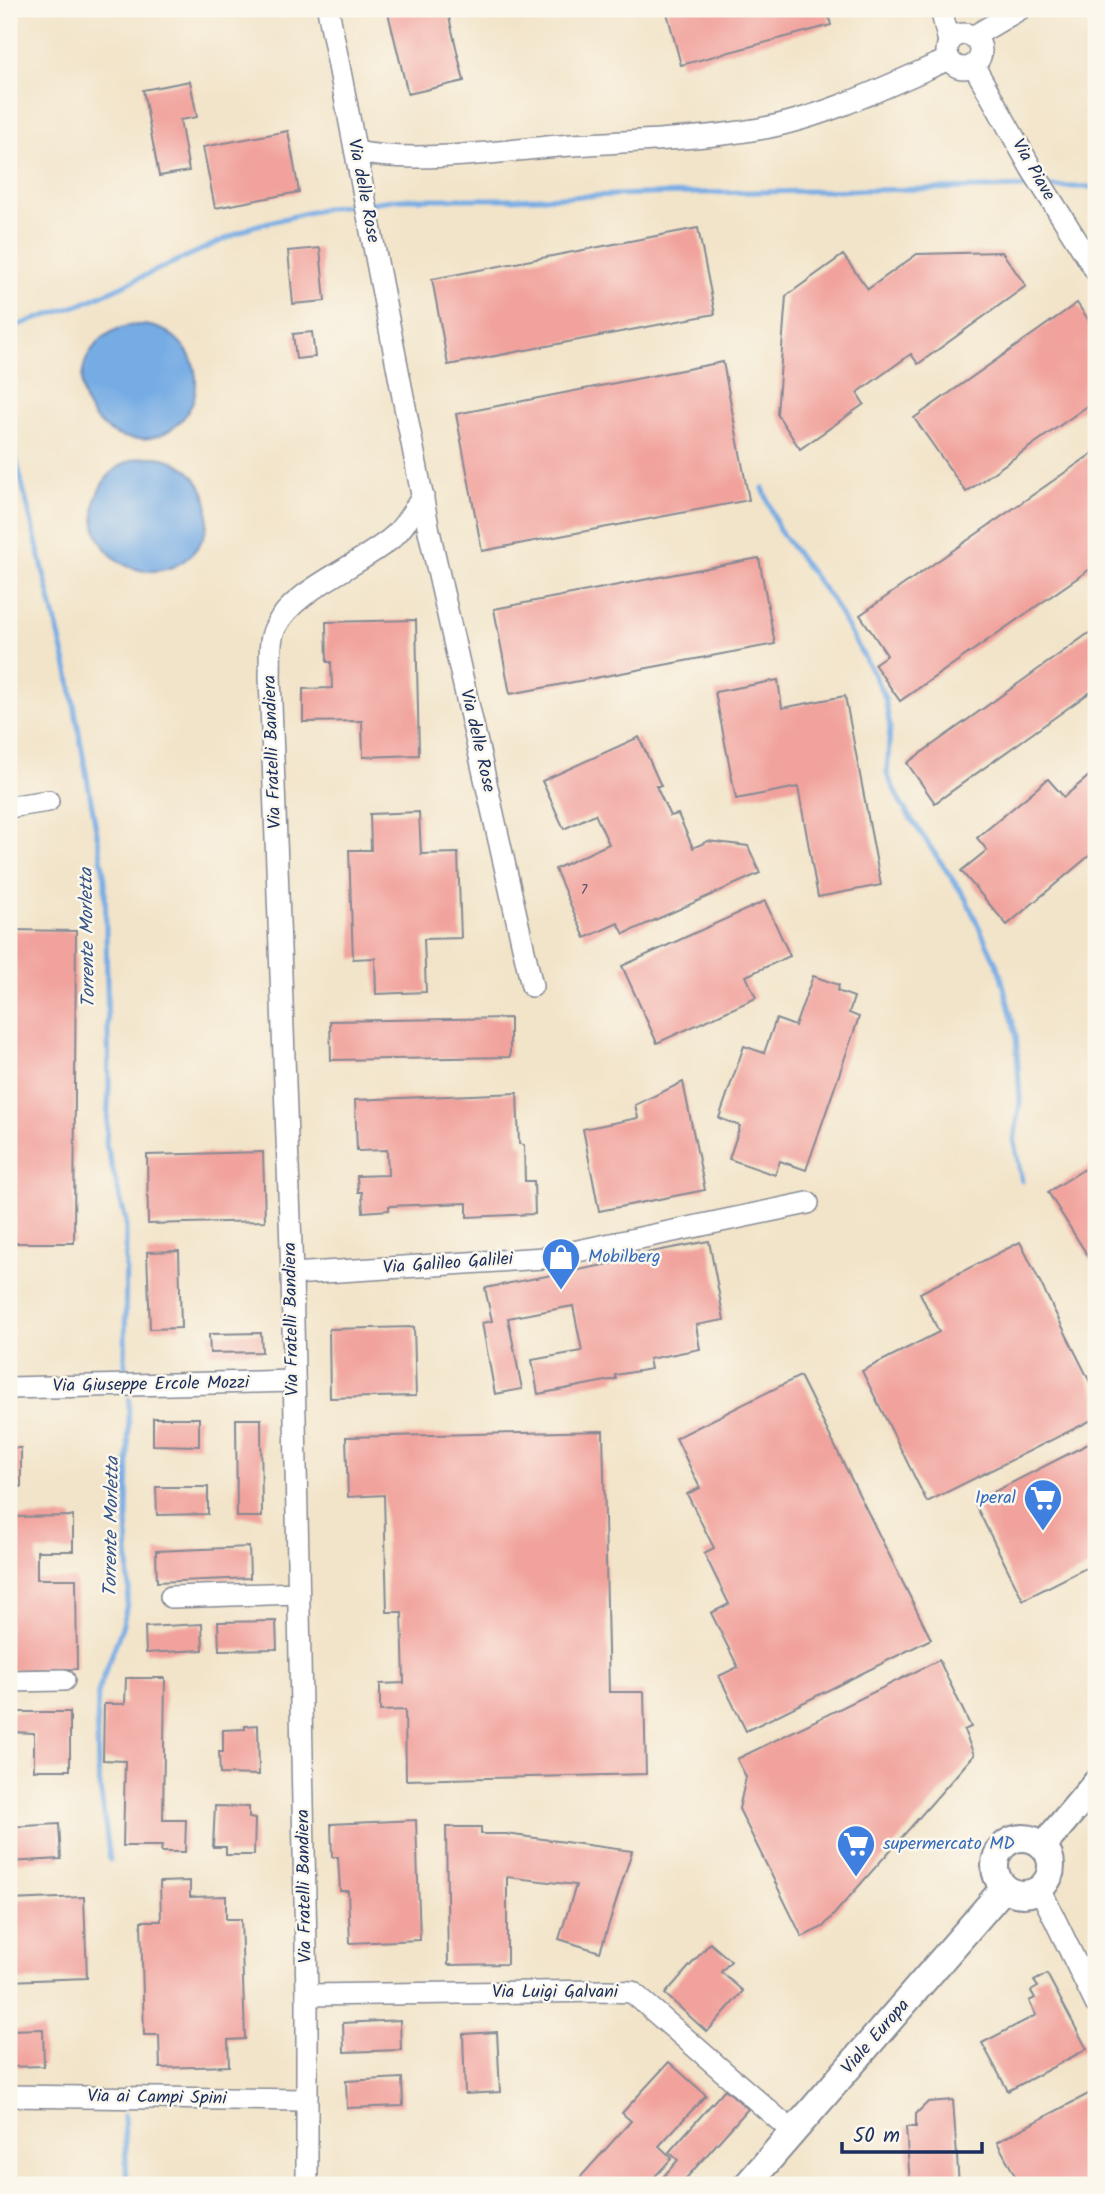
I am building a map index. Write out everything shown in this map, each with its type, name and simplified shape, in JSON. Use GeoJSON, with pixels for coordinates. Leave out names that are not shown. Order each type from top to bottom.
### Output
{"type":"FeatureCollection","features":[{"type":"Feature","properties":{"kind":"street","name":"Via delle Rose"},"geometry":{"type":"LineString","coordinates":[[328,9],[423,496],[531,986]]}},
{"type":"Feature","properties":{"kind":"street"},"geometry":{"type":"LineString","coordinates":[[941,9],[952,64],[962,69],[978,62],[982,51],[974,36]]}},
{"type":"Feature","properties":{"kind":"street"},"geometry":{"type":"LineString","coordinates":[[356,152],[377,156],[492,152],[707,136],[761,129],[815,114],[949,50],[958,35],[974,36],[1020,9]]}},
{"type":"Feature","properties":{"kind":"street","name":"Via Piave"},"geometry":{"type":"LineString","coordinates":[[974,66],[1031,168],[1096,271]]}},
{"type":"Feature","properties":{"kind":"street","name":"Via Fratelli Bandiera"},"geometry":{"type":"LineString","coordinates":[[307,2185],[307,1995],[292,1273],[270,676],[271,638],[275,626],[306,594],[396,535],[423,496]]}},
{"type":"Feature","properties":{"kind":"street"},"geometry":{"type":"LineString","coordinates":[[9,807],[48,801]]}},
{"type":"Feature","properties":{"kind":"street","name":"Via Galileo Galilei"},"geometry":{"type":"LineString","coordinates":[[292,1273],[544,1258],[808,1203]]}},
{"type":"Feature","properties":{"kind":"street","name":"Via Giuseppe Ercole Mozzi"},"geometry":{"type":"LineString","coordinates":[[9,1388],[294,1381]]}},
{"type":"Feature","properties":{"kind":"street"},"geometry":{"type":"LineString","coordinates":[[171,1597],[299,1593]]}},
{"type":"Feature","properties":{"kind":"street"},"geometry":{"type":"LineString","coordinates":[[9,1681],[64,1680]]}},
{"type":"Feature","properties":{"kind":"street"},"geometry":{"type":"LineString","coordinates":[[1043,1846],[1096,1783]]}},
{"type":"Feature","properties":{"kind":"street"},"geometry":{"type":"LineString","coordinates":[[1028,1838],[1043,1846],[1052,1864],[1049,1879],[1040,1889],[1022,1895],[1004,1888],[995,1871],[998,1853],[1004,1845],[1011,1840],[1028,1838]]}},
{"type":"Feature","properties":{"kind":"street","name":"Viale Europa"},"geometry":{"type":"LineString","coordinates":[[747,2185],[1004,1888]]}},
{"type":"Feature","properties":{"kind":"street"},"geometry":{"type":"LineString","coordinates":[[1040,1889],[1096,2004]]}},
{"type":"Feature","properties":{"kind":"street","name":"Via Luigi Galvani"},"geometry":{"type":"LineString","coordinates":[[307,1995],[632,1992],[793,2132]]}},
{"type":"Feature","properties":{"kind":"street","name":"Via ai Campi Spini"},"geometry":{"type":"LineString","coordinates":[[9,2096],[306,2100]]}},
{"type":"Feature","properties":{"kind":"water"},"geometry":{"type":"Polygon","coordinates":[[[139,325],[161,329],[179,342],[192,360],[196,382],[192,404],[179,422],[161,435],[139,439],[117,435],[99,422],[86,404],[82,382],[86,360],[99,342],[117,329],[139,325]]]}},
{"type":"Feature","properties":{"kind":"water"},"geometry":{"type":"Polygon","coordinates":[[[151,457],[173,461],[191,474],[204,492],[208,514],[204,536],[191,554],[173,567],[151,571],[129,567],[111,554],[98,536],[94,514],[98,492],[111,474],[129,461],[151,457]]]}},
{"type":"Feature","properties":{"kind":"building"},"geometry":{"type":"Polygon","coordinates":[[[387,9],[447,9],[464,81],[408,94],[387,9]]]}},
{"type":"Feature","properties":{"kind":"building"},"geometry":{"type":"Polygon","coordinates":[[[666,9],[827,9],[831,25],[681,65],[666,9]]]}},
{"type":"Feature","properties":{"kind":"building"},"geometry":{"type":"Polygon","coordinates":[[[190,81],[197,117],[180,120],[189,171],[159,176],[143,90],[190,81]]]}},
{"type":"Feature","properties":{"kind":"building"},"geometry":{"type":"Polygon","coordinates":[[[288,131],[299,192],[215,208],[203,147],[288,131]]]}},
{"type":"Feature","properties":{"kind":"building"},"geometry":{"type":"Polygon","coordinates":[[[698,228],[715,314],[448,365],[432,279],[698,228]]]}},
{"type":"Feature","properties":{"kind":"building"},"geometry":{"type":"Polygon","coordinates":[[[320,248],[325,301],[293,304],[288,251],[320,248]]]}},
{"type":"Feature","properties":{"kind":"building"},"geometry":{"type":"Polygon","coordinates":[[[1002,252],[1026,286],[918,364],[911,354],[857,393],[864,404],[800,449],[777,414],[786,296],[843,255],[868,289],[917,254],[1002,252]]]}},
{"type":"Feature","properties":{"kind":"building"},"geometry":{"type":"Polygon","coordinates":[[[1077,303],[1096,331],[1096,400],[966,492],[914,418],[1077,303]]]}},
{"type":"Feature","properties":{"kind":"building"},"geometry":{"type":"Polygon","coordinates":[[[312,332],[315,357],[296,359],[293,334],[312,332]]]}},
{"type":"Feature","properties":{"kind":"building"},"geometry":{"type":"Polygon","coordinates":[[[723,362],[749,500],[482,551],[456,414],[723,362]]]}},
{"type":"Feature","properties":{"kind":"building"},"geometry":{"type":"Polygon","coordinates":[[[1096,451],[1096,565],[900,701],[874,664],[887,655],[860,615],[1096,451]]]}},
{"type":"Feature","properties":{"kind":"building"},"geometry":{"type":"Polygon","coordinates":[[[759,558],[775,644],[510,694],[494,609],[759,558]]]}},
{"type":"Feature","properties":{"kind":"building"},"geometry":{"type":"Polygon","coordinates":[[[416,620],[419,755],[363,757],[362,721],[303,722],[303,689],[332,688],[331,662],[327,662],[326,622],[416,620]]]}},
{"type":"Feature","properties":{"kind":"building"},"geometry":{"type":"Polygon","coordinates":[[[1096,628],[1096,688],[935,803],[907,763],[1096,628]]]}},
{"type":"Feature","properties":{"kind":"building"},"geometry":{"type":"Polygon","coordinates":[[[778,680],[782,708],[845,696],[881,885],[818,897],[798,787],[736,799],[715,692],[778,680]]]}},
{"type":"Feature","properties":{"kind":"building"},"geometry":{"type":"Polygon","coordinates":[[[639,737],[661,786],[656,786],[670,816],[678,814],[693,848],[708,841],[748,846],[760,873],[624,934],[618,923],[585,938],[555,869],[609,844],[595,814],[564,829],[542,781],[639,737]]]}},
{"type":"Feature","properties":{"kind":"building"},"geometry":{"type":"Polygon","coordinates":[[[1096,770],[1096,850],[1007,925],[961,871],[987,850],[977,838],[1048,779],[1064,797],[1096,770]]]}},
{"type":"Feature","properties":{"kind":"building"},"geometry":{"type":"Polygon","coordinates":[[[419,812],[421,854],[458,853],[461,938],[424,939],[426,992],[376,994],[375,958],[353,959],[349,850],[371,850],[370,814],[419,812]]]}},
{"type":"Feature","properties":{"kind":"building"},"geometry":{"type":"Polygon","coordinates":[[[765,901],[790,956],[746,976],[756,998],[657,1043],[622,966],[765,901]]]}},
{"type":"Feature","properties":{"kind":"building"},"geometry":{"type":"Polygon","coordinates":[[[9,930],[76,931],[74,1243],[9,1243],[9,930]]]}},
{"type":"Feature","properties":{"kind":"building"},"geometry":{"type":"Polygon","coordinates":[[[813,976],[839,985],[837,991],[854,997],[849,1013],[859,1017],[806,1170],[780,1161],[775,1175],[729,1159],[740,1126],[719,1118],[744,1046],[764,1053],[776,1019],[795,1026],[813,976]]]}},
{"type":"Feature","properties":{"kind":"building"},"geometry":{"type":"Polygon","coordinates":[[[510,1018],[510,1057],[331,1060],[330,1021],[510,1018]]]}},
{"type":"Feature","properties":{"kind":"building"},"geometry":{"type":"Polygon","coordinates":[[[683,1082],[705,1190],[599,1211],[583,1129],[638,1118],[635,1105],[683,1082]]]}},
{"type":"Feature","properties":{"kind":"building"},"geometry":{"type":"Polygon","coordinates":[[[517,1093],[519,1144],[524,1145],[525,1181],[534,1181],[535,1214],[467,1217],[467,1203],[389,1206],[389,1210],[363,1212],[362,1192],[358,1192],[357,1176],[388,1175],[387,1150],[357,1151],[355,1100],[517,1093]]]}},
{"type":"Feature","properties":{"kind":"building"},"geometry":{"type":"Polygon","coordinates":[[[263,1152],[265,1221],[148,1224],[147,1155],[263,1152]]]}},
{"type":"Feature","properties":{"kind":"building"},"geometry":{"type":"Polygon","coordinates":[[[1096,1162],[1096,1269],[1048,1192],[1096,1162]]]}},
{"type":"Feature","properties":{"kind":"building"},"geometry":{"type":"Polygon","coordinates":[[[709,1241],[724,1320],[696,1325],[700,1349],[649,1359],[651,1369],[615,1375],[616,1379],[538,1394],[532,1360],[582,1351],[573,1306],[508,1318],[522,1389],[495,1394],[482,1323],[492,1321],[485,1288],[630,1260],[630,1256],[709,1241]]]}},
{"type":"Feature","properties":{"kind":"building"},"geometry":{"type":"Polygon","coordinates":[[[1020,1242],[1096,1394],[1096,1418],[927,1502],[862,1371],[939,1332],[920,1293],[1020,1242]]]}},
{"type":"Feature","properties":{"kind":"building"},"geometry":{"type":"Polygon","coordinates":[[[179,1251],[181,1328],[150,1329],[147,1252],[179,1251]]]}},
{"type":"Feature","properties":{"kind":"building"},"geometry":{"type":"Polygon","coordinates":[[[414,1327],[416,1396],[330,1398],[329,1329],[414,1327]]]}},
{"type":"Feature","properties":{"kind":"building"},"geometry":{"type":"Polygon","coordinates":[[[261,1333],[262,1352],[210,1353],[209,1334],[261,1333]]]}},
{"type":"Feature","properties":{"kind":"building"},"geometry":{"type":"Polygon","coordinates":[[[800,1376],[931,1639],[746,1731],[719,1676],[738,1667],[711,1613],[729,1604],[704,1553],[714,1548],[687,1494],[700,1488],[676,1438],[800,1376]]]}},
{"type":"Feature","properties":{"kind":"building"},"geometry":{"type":"Polygon","coordinates":[[[153,1418],[199,1418],[199,1446],[153,1445],[153,1418]]]}},
{"type":"Feature","properties":{"kind":"building"},"geometry":{"type":"Polygon","coordinates":[[[236,1419],[261,1419],[262,1517],[237,1517],[236,1419]]]}},
{"type":"Feature","properties":{"kind":"building"},"geometry":{"type":"Polygon","coordinates":[[[603,1431],[609,1692],[644,1692],[646,1774],[406,1780],[405,1710],[380,1711],[380,1684],[404,1683],[402,1612],[387,1612],[384,1495],[348,1497],[346,1437],[603,1431]]]}},
{"type":"Feature","properties":{"kind":"building","name":"Iperal"},"geometry":{"type":"Polygon","coordinates":[[[1096,1440],[1096,1563],[1023,1600],[974,1502],[1096,1440]]]}},
{"type":"Feature","properties":{"kind":"building"},"geometry":{"type":"Polygon","coordinates":[[[9,1448],[21,1448],[21,1487],[9,1487],[9,1448]]]}},
{"type":"Feature","properties":{"kind":"building"},"geometry":{"type":"Polygon","coordinates":[[[156,1487],[208,1487],[208,1514],[157,1515],[156,1487]]]}},
{"type":"Feature","properties":{"kind":"building"},"geometry":{"type":"Polygon","coordinates":[[[73,1516],[73,1551],[37,1551],[37,1579],[76,1579],[77,1669],[9,1670],[9,1517],[73,1516]]]}},
{"type":"Feature","properties":{"kind":"building"},"geometry":{"type":"Polygon","coordinates":[[[249,1547],[250,1578],[157,1582],[156,1551],[249,1547]]]}},
{"type":"Feature","properties":{"kind":"building"},"geometry":{"type":"Polygon","coordinates":[[[276,1621],[277,1649],[219,1650],[218,1622],[276,1621]]]}},
{"type":"Feature","properties":{"kind":"building"},"geometry":{"type":"Polygon","coordinates":[[[202,1624],[203,1650],[146,1653],[145,1627],[202,1624]]]}},
{"type":"Feature","properties":{"kind":"building"},"geometry":{"type":"Polygon","coordinates":[[[939,1660],[971,1727],[964,1730],[974,1755],[823,1927],[802,1937],[739,1809],[746,1777],[737,1759],[939,1660]]]}},
{"type":"Feature","properties":{"kind":"building"},"geometry":{"type":"Polygon","coordinates":[[[126,1678],[165,1678],[163,1820],[186,1820],[185,1852],[161,1852],[162,1846],[123,1846],[125,1761],[103,1760],[104,1704],[125,1704],[126,1678]]]}},
{"type":"Feature","properties":{"kind":"building"},"geometry":{"type":"Polygon","coordinates":[[[9,1712],[70,1712],[70,1770],[34,1770],[34,1733],[9,1732],[9,1712]]]}},
{"type":"Feature","properties":{"kind":"building"},"geometry":{"type":"Polygon","coordinates":[[[258,1725],[259,1775],[220,1774],[219,1752],[223,1752],[223,1730],[245,1729],[245,1726],[258,1725]]]}},
{"type":"Feature","properties":{"kind":"building"},"geometry":{"type":"Polygon","coordinates":[[[215,1806],[249,1807],[249,1818],[255,1819],[254,1855],[226,1855],[226,1847],[213,1847],[215,1806]]]}},
{"type":"Feature","properties":{"kind":"building"},"geometry":{"type":"Polygon","coordinates":[[[416,1820],[420,1940],[350,1943],[348,1891],[340,1891],[338,1857],[332,1857],[331,1824],[416,1820]]]}},
{"type":"Feature","properties":{"kind":"building"},"geometry":{"type":"Polygon","coordinates":[[[59,1824],[61,1859],[9,1862],[9,1827],[59,1824]]]}},
{"type":"Feature","properties":{"kind":"building"},"geometry":{"type":"Polygon","coordinates":[[[446,1827],[481,1827],[481,1834],[506,1834],[632,1851],[600,1952],[559,1939],[576,1885],[507,1877],[507,1964],[448,1965],[446,1827]]]}},
{"type":"Feature","properties":{"kind":"building"},"geometry":{"type":"Polygon","coordinates":[[[190,1881],[190,1897],[226,1896],[226,1919],[241,1919],[245,2039],[228,2040],[229,2066],[160,2068],[159,2035],[144,2035],[141,1921],[161,1921],[160,1882],[190,1881]]]}},
{"type":"Feature","properties":{"kind":"building"},"geometry":{"type":"Polygon","coordinates":[[[84,1897],[87,1978],[9,1981],[9,1900],[84,1897]]]}},
{"type":"Feature","properties":{"kind":"building"},"geometry":{"type":"Polygon","coordinates":[[[710,1943],[731,1961],[721,1972],[743,1991],[707,2032],[665,1994],[710,1943]]]}},
{"type":"Feature","properties":{"kind":"building"},"geometry":{"type":"Polygon","coordinates":[[[1047,1974],[1087,2049],[1008,2091],[982,2043],[1036,2015],[1029,2001],[1035,1998],[1031,1991],[1038,1987],[1034,1981],[1047,1974]]]}},
{"type":"Feature","properties":{"kind":"building"},"geometry":{"type":"Polygon","coordinates":[[[400,2020],[401,2050],[344,2052],[343,2023],[400,2020]]]}},
{"type":"Feature","properties":{"kind":"building"},"geometry":{"type":"Polygon","coordinates":[[[43,2029],[44,2066],[9,2067],[9,2030],[43,2029]]]}},
{"type":"Feature","properties":{"kind":"building"},"geometry":{"type":"Polygon","coordinates":[[[497,2032],[500,2092],[465,2094],[463,2034],[497,2032]]]}},
{"type":"Feature","properties":{"kind":"building"},"geometry":{"type":"Polygon","coordinates":[[[669,2062],[706,2095],[659,2146],[672,2158],[647,2185],[580,2185],[576,2182],[631,2121],[622,2113],[669,2062]]]}},
{"type":"Feature","properties":{"kind":"building"},"geometry":{"type":"Polygon","coordinates":[[[402,2078],[403,2106],[347,2108],[346,2081],[402,2078]]]}},
{"type":"Feature","properties":{"kind":"building"},"geometry":{"type":"Polygon","coordinates":[[[725,2089],[748,2109],[680,2185],[656,2185],[678,2160],[669,2152],[725,2089]]]}},
{"type":"Feature","properties":{"kind":"building"},"geometry":{"type":"Polygon","coordinates":[[[1096,2090],[1096,2185],[1020,2185],[997,2142],[1096,2090]]]}},
{"type":"Feature","properties":{"kind":"building"},"geometry":{"type":"Polygon","coordinates":[[[953,2100],[959,2185],[910,2185],[906,2127],[916,2127],[916,2114],[928,2102],[953,2100]]]}},
{"type":"Feature","properties":{"kind":"waterway"},"geometry":{"type":"LineString","coordinates":[[370,203],[399,199],[511,199],[1035,187]]}},
{"type":"Feature","properties":{"kind":"waterway"},"geometry":{"type":"LineString","coordinates":[[1049,187],[1096,187]]}},
{"type":"Feature","properties":{"kind":"waterway"},"geometry":{"type":"LineString","coordinates":[[9,328],[82,304],[254,226],[327,208],[360,204]]}},
{"type":"Feature","properties":{"kind":"waterway","name":"Torrente Morletta"},"geometry":{"type":"LineString","coordinates":[[9,430],[69,676],[105,879],[109,1086],[106,1144],[126,1221],[125,1369]]}},
{"type":"Feature","properties":{"kind":"waterway"},"geometry":{"type":"LineString","coordinates":[[763,488],[779,530],[832,600],[873,673],[885,698],[890,727],[887,774],[901,804],[966,899],[1000,972],[1016,1034],[1020,1101],[1014,1142],[1022,1181]]}},
{"type":"Feature","properties":{"kind":"waterway","name":"Torrente Morletta"},"geometry":{"type":"LineString","coordinates":[[110,1860],[98,1771],[98,1692],[123,1624],[129,1592],[129,1399]]}},
{"type":"Feature","properties":{"kind":"waterway","name":"Torrente Morletta"},"geometry":{"type":"LineString","coordinates":[[124,2115],[127,2185]]}},
{"type":"Feature","properties":{"kind":"place","name":"Mobilberg"},"geometry":{"type":"Point","coordinates":[561,1291]}},
{"type":"Feature","properties":{"kind":"place","name":"Iperal"},"geometry":{"type":"Point","coordinates":[1043,1532]}},
{"type":"Feature","properties":{"kind":"place","name":"supermercato MD"},"geometry":{"type":"Point","coordinates":[856,1878]}}]}
